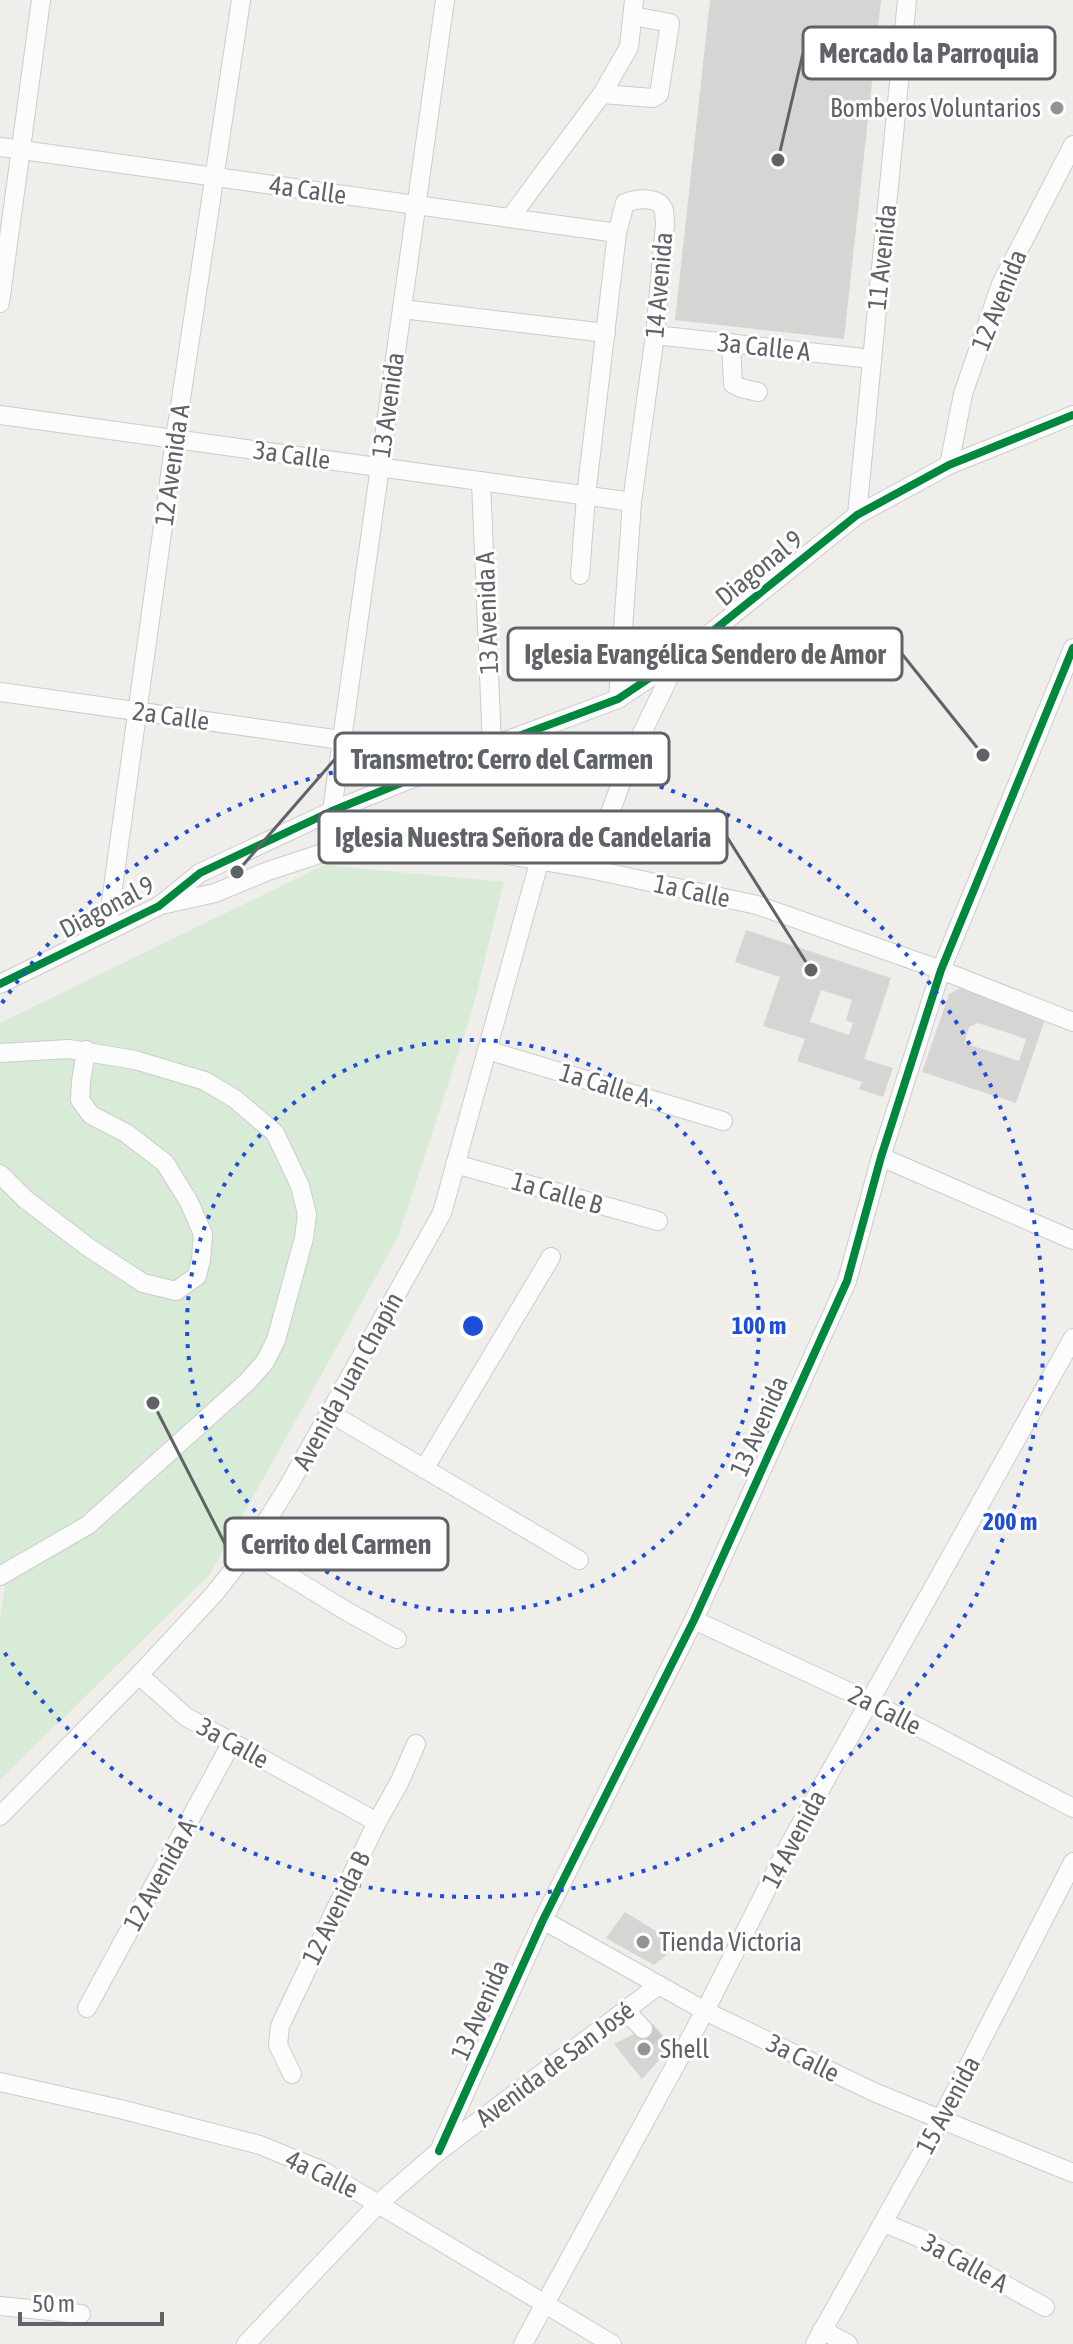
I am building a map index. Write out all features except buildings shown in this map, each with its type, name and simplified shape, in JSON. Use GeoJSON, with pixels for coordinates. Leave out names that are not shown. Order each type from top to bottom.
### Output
{"type":"FeatureCollection","features":[{"type":"Feature","properties":{"kind":"street"},"geometry":{"type":"LineString","coordinates":[[0,303],[41,0]]}},
{"type":"Feature","properties":{"kind":"street","name":"12 Avenida A"},"geometry":{"type":"LineString","coordinates":[[107,931],[175,439],[241,0]]}},
{"type":"Feature","properties":{"kind":"street","name":"13 Avenida"},"geometry":{"type":"LineString","coordinates":[[332,811],[445,0]]}},
{"type":"Feature","properties":{"kind":"street","name":"11 Avenida"},"geometry":{"type":"LineString","coordinates":[[857,515],[907,0]]}},
{"type":"Feature","properties":{"kind":"street"},"geometry":{"type":"LineString","coordinates":[[510,218],[602,94],[629,47],[634,8],[670,23],[659,94],[653,98],[602,94]]}},
{"type":"Feature","properties":{"kind":"street","name":"12 Avenida"},"geometry":{"type":"LineString","coordinates":[[949,465],[963,394],[1001,284],[1073,145]]}},
{"type":"Feature","properties":{"kind":"street","name":"4a Calle"},"geometry":{"type":"LineString","coordinates":[[0,147],[617,233]]}},
{"type":"Feature","properties":{"kind":"street","name":"14 Avenida"},"geometry":{"type":"LineString","coordinates":[[580,575],[586,496],[617,233],[625,203],[645,199],[656,201],[664,210],[665,224],[655,335],[632,502],[618,699]]}},
{"type":"Feature","properties":{"kind":"street"},"geometry":{"type":"LineString","coordinates":[[402,309],[606,333]]}},
{"type":"Feature","properties":{"kind":"street","name":"3a Calle A"},"geometry":{"type":"LineString","coordinates":[[655,335],[872,359]]}},
{"type":"Feature","properties":{"kind":"street"},"geometry":{"type":"LineString","coordinates":[[731,343],[733,384],[758,392]]}},
{"type":"Feature","properties":{"kind":"street","name":"3a Calle"},"geometry":{"type":"LineString","coordinates":[[0,415],[632,502]]}},
{"type":"Feature","properties":{"kind":"street","name":"Diagonal 9"},"geometry":{"type":"LineString","coordinates":[[0,984],[9,973],[159,906],[200,873],[332,811],[618,699],[678,659],[857,515],[949,465],[1073,415]]}},
{"type":"Feature","properties":{"kind":"street","name":"13 Avenida A"},"geometry":{"type":"LineString","coordinates":[[481,481],[492,746]]}},
{"type":"Feature","properties":{"kind":"street","name":"13 Avenida"},"geometry":{"type":"LineString","coordinates":[[439,2151],[543,1920],[694,1620],[847,1281],[881,1157],[941,970],[1072,652]]}},
{"type":"Feature","properties":{"kind":"street"},"geometry":{"type":"LineString","coordinates":[[590,869],[630,758],[678,659]]}},
{"type":"Feature","properties":{"kind":"street","name":"2a Calle"},"geometry":{"type":"LineString","coordinates":[[0,692],[341,740]]}},
{"type":"Feature","properties":{"kind":"street","name":"1a Calle"},"geometry":{"type":"LineString","coordinates":[[159,906],[215,893],[268,871],[335,849],[383,841],[431,842],[540,859],[757,905],[941,970],[1073,1022]]}},
{"type":"Feature","properties":{"kind":"street","name":"Avenida Juan Chapín"},"geometry":{"type":"LineString","coordinates":[[0,1816],[215,1593],[248,1551],[330,1413],[442,1213],[540,859]]}},
{"type":"Feature","properties":{"kind":"street"},"geometry":{"type":"LineString","coordinates":[[0,1174],[25,1199],[88,1247],[143,1283],[176,1291],[197,1276],[203,1234],[189,1202],[165,1163],[126,1133],[91,1115],[80,1100],[86,1050]]}},
{"type":"Feature","properties":{"kind":"street"},"geometry":{"type":"LineString","coordinates":[[0,1053],[86,1050],[135,1060],[205,1081],[235,1099],[275,1133],[300,1186],[307,1214],[304,1238],[276,1340],[265,1362],[247,1382],[88,1525],[0,1576]]}},
{"type":"Feature","properties":{"kind":"street","name":"1a Calle A"},"geometry":{"type":"LineString","coordinates":[[487,1050],[723,1121]]}},
{"type":"Feature","properties":{"kind":"street"},"geometry":{"type":"LineString","coordinates":[[881,1157],[1073,1240]]}},
{"type":"Feature","properties":{"kind":"street","name":"1a Calle B"},"geometry":{"type":"LineString","coordinates":[[455,1164],[658,1221]]}},
{"type":"Feature","properties":{"kind":"street"},"geometry":{"type":"LineString","coordinates":[[424,1469],[551,1257]]}},
{"type":"Feature","properties":{"kind":"street","name":"14 Avenida"},"geometry":{"type":"LineString","coordinates":[[523,2344],[671,2057],[705,2011],[788,1847],[1073,1338]]}},
{"type":"Feature","properties":{"kind":"street"},"geometry":{"type":"LineString","coordinates":[[330,1413],[579,1560]]}},
{"type":"Feature","properties":{"kind":"street"},"geometry":{"type":"LineString","coordinates":[[248,1551],[397,1639]]}},
{"type":"Feature","properties":{"kind":"street","name":"2a Calle"},"geometry":{"type":"LineString","coordinates":[[694,1620],[869,1701],[1073,1808]]}},
{"type":"Feature","properties":{"kind":"street","name":"3a Calle"},"geometry":{"type":"LineString","coordinates":[[139,1675],[186,1717],[377,1822]]}},
{"type":"Feature","properties":{"kind":"street","name":"12 Avenida A"},"geometry":{"type":"LineString","coordinates":[[87,2008],[232,1742]]}},
{"type":"Feature","properties":{"kind":"street","name":"12 Avenida B"},"geometry":{"type":"LineString","coordinates":[[292,2074],[278,2045],[280,2026],[416,1744]]}},
{"type":"Feature","properties":{"kind":"street","name":"15 Avenida"},"geometry":{"type":"LineString","coordinates":[[818,2337],[941,2119],[1073,1862]]}},
{"type":"Feature","properties":{"kind":"street","name":"3a Calle"},"geometry":{"type":"LineString","coordinates":[[543,1920],[705,2011],[876,2093],[1073,2173]]}},
{"type":"Feature","properties":{"kind":"street","name":"Avenida de San José"},"geometry":{"type":"LineString","coordinates":[[246,2344],[379,2203],[439,2151],[659,1985]]}},
{"type":"Feature","properties":{"kind":"street"},"geometry":{"type":"LineString","coordinates":[[625,2010],[643,2029]]}},
{"type":"Feature","properties":{"kind":"street","name":"4a Calle"},"geometry":{"type":"LineString","coordinates":[[0,2082],[260,2145],[323,2171],[612,2344]]}},
{"type":"Feature","properties":{"kind":"street","name":"3a Calle A"},"geometry":{"type":"LineString","coordinates":[[884,2223],[918,2237],[1045,2307]]}},
{"type":"Feature","properties":{"kind":"street"},"geometry":{"type":"LineString","coordinates":[[0,2306],[81,2314]]}},
{"type":"Feature","properties":{"kind":"street"},"geometry":{"type":"LineString","coordinates":[[818,2337],[848,2344]]}},
{"type":"Feature","properties":{"kind":"green space"},"geometry":{"type":"Polygon","coordinates":[[[324,865],[504,882],[472,1011],[398,1237],[210,1574],[0,1780],[0,1620],[7,1571],[0,1569],[0,1023],[324,865]]]}},
{"type":"Feature","properties":{"kind":"tunnel"},"geometry":{"type":"LineString","coordinates":[[643,2029],[666,2053]]}},
{"type":"Feature","properties":{"kind":"cycle path"},"geometry":{"type":"LineString","coordinates":[[0,984],[159,906],[200,873],[332,811],[618,699],[678,659],[857,515],[949,465],[1073,415]]}},
{"type":"Feature","properties":{"kind":"cycle path"},"geometry":{"type":"LineString","coordinates":[[439,2151],[543,1920],[694,1620],[847,1281],[881,1157],[941,970],[1073,648]]}},
{"type":"Feature","properties":{"kind":"place","name":"Bomberos Voluntarios"},"geometry":{"type":"Point","coordinates":[1057,108]}},
{"type":"Feature","properties":{"kind":"place","name":"Mercado la Parroquia"},"geometry":{"type":"Point","coordinates":[778,160]}},
{"type":"Feature","properties":{"kind":"place","name":"Iglesia Evangélica Sendero de Amor"},"geometry":{"type":"Point","coordinates":[983,755]}},
{"type":"Feature","properties":{"kind":"place","name":"Transmetro: Cerro del Carmen"},"geometry":{"type":"Point","coordinates":[237,872]}},
{"type":"Feature","properties":{"kind":"place","name":"Iglesia Nuestra Señora de Candelaria"},"geometry":{"type":"Point","coordinates":[811,970]}},
{"type":"Feature","properties":{"kind":"place","name":"Cerrito del Carmen"},"geometry":{"type":"Point","coordinates":[153,1403]}},
{"type":"Feature","properties":{"kind":"place","name":"Tienda Victoria"},"geometry":{"type":"Point","coordinates":[643,1942]}},
{"type":"Feature","properties":{"kind":"place","name":"Shell"},"geometry":{"type":"Point","coordinates":[644,2049]}}]}
